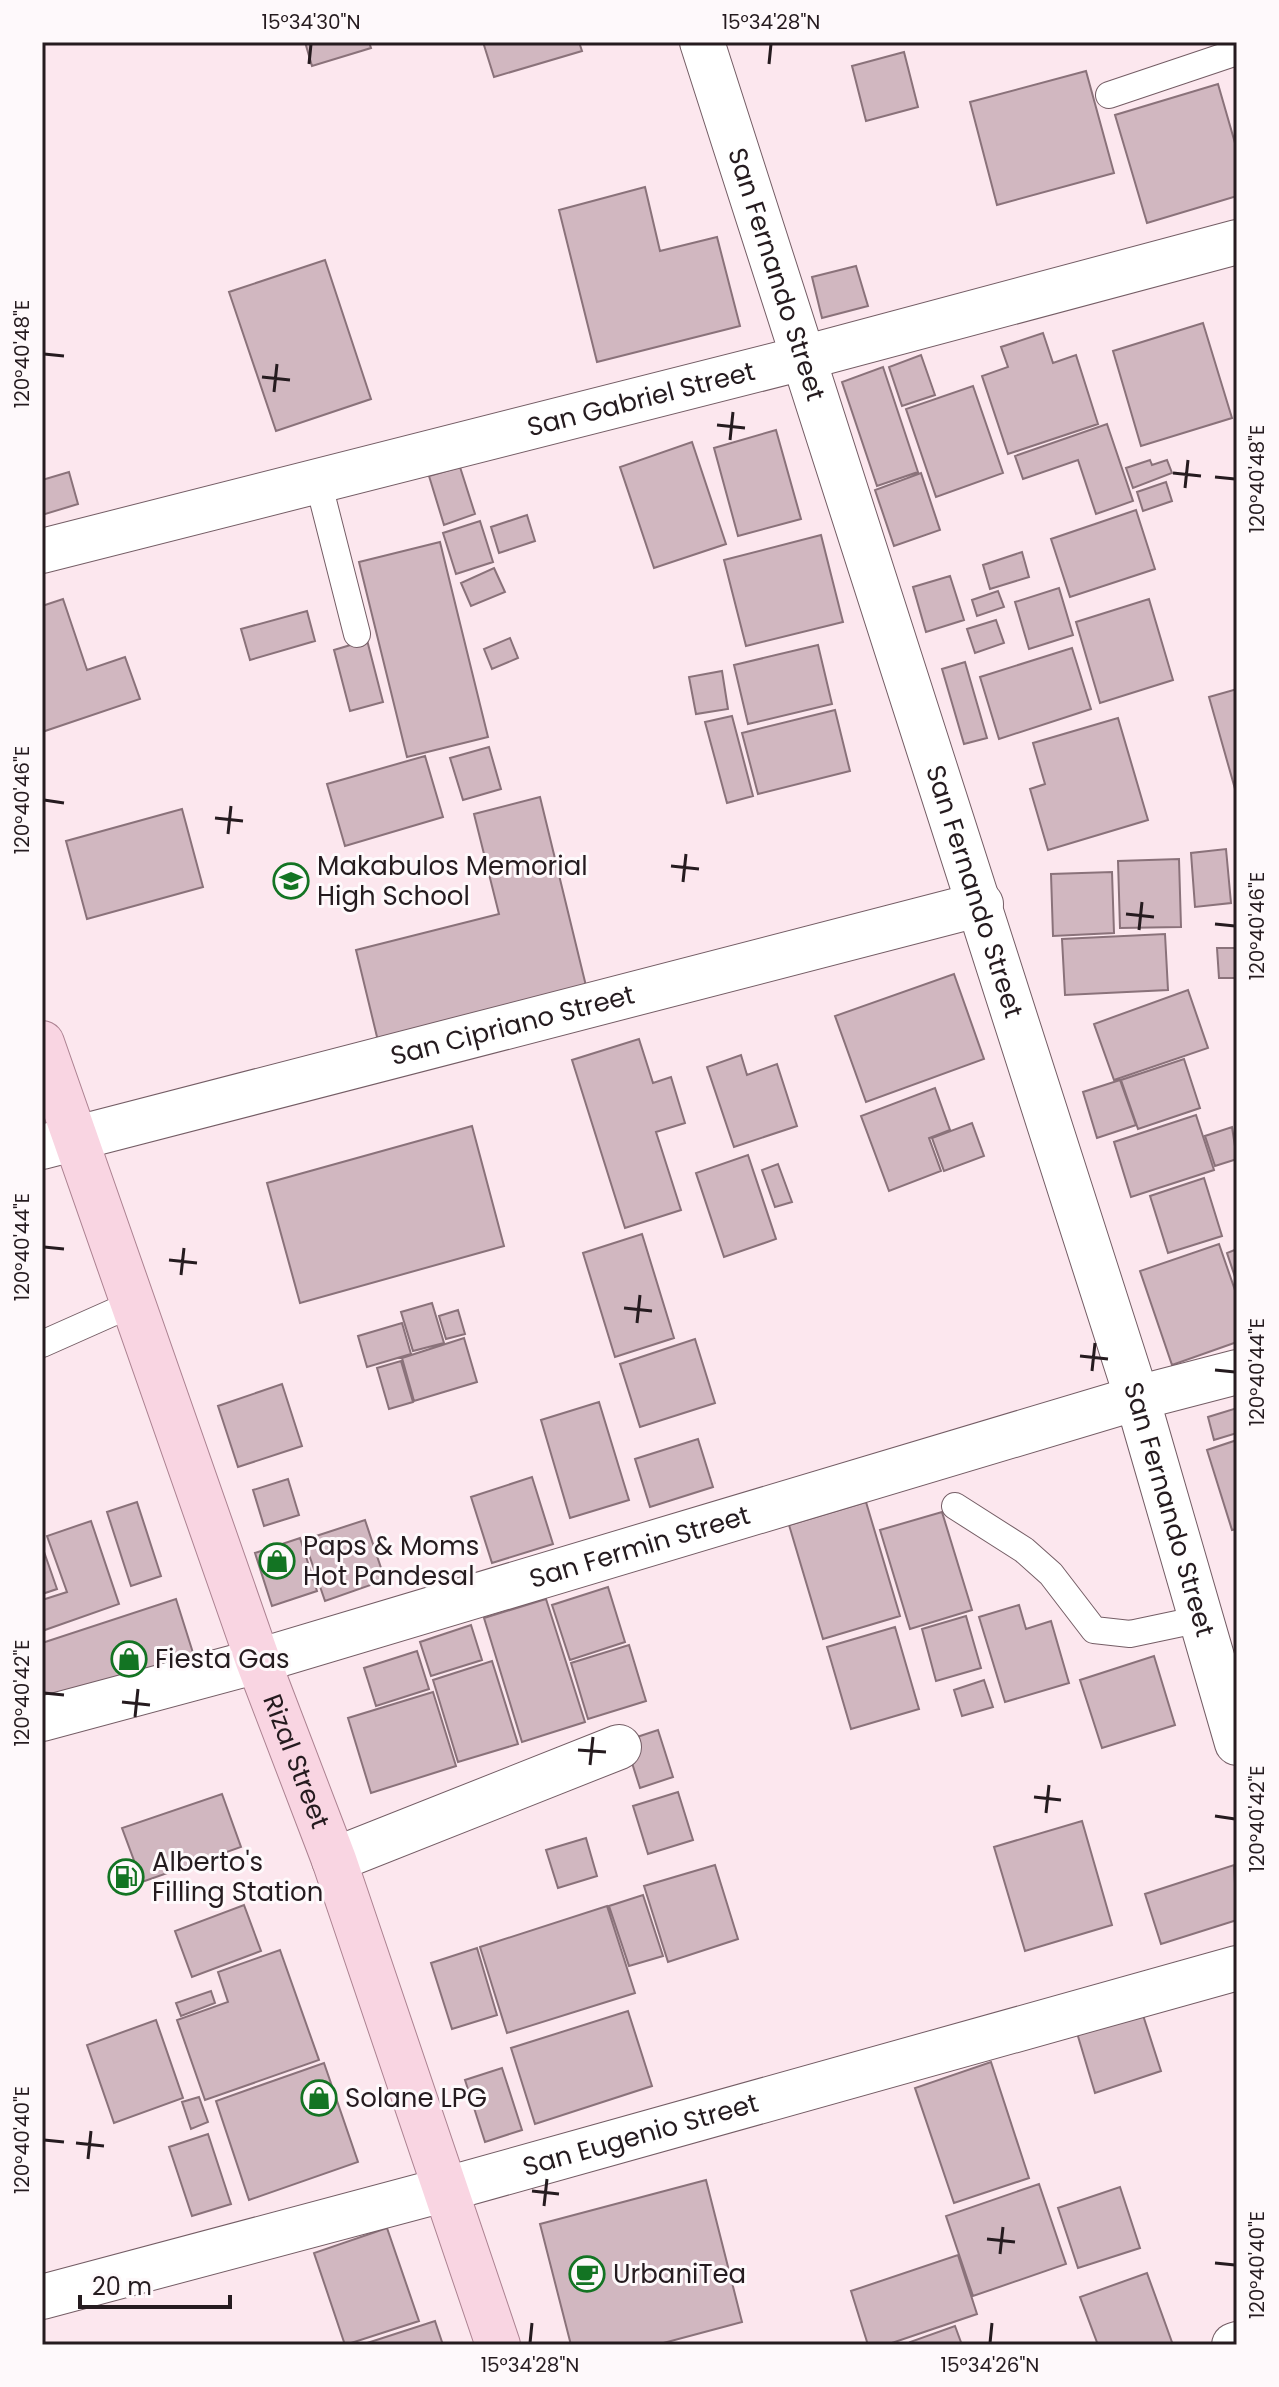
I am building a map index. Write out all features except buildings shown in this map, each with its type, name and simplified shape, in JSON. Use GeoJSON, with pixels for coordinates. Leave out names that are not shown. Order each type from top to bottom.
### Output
{"type":"FeatureCollection","features":[{"type":"Feature","properties":{"kind":"main road","name":"Rizal Street"},"geometry":{"type":"LineString","coordinates":[[42,1043],[59,1143],[132,1304],[258,1661],[334,1860],[443,2190],[498,2345]]}},
{"type":"Feature","properties":{"kind":"street","name":"San Fernando Street"},"geometry":{"type":"LineString","coordinates":[[702,42],[1137,1398],[1237,1743]]}},
{"type":"Feature","properties":{"kind":"street","name":"San Gabriel Street"},"geometry":{"type":"LineString","coordinates":[[42,551],[803,358],[1237,242]]}},
{"type":"Feature","properties":{"kind":"street","name":"San Cipriano Street"},"geometry":{"type":"LineString","coordinates":[[59,1143],[981,904]]}},
{"type":"Feature","properties":{"kind":"street","name":"San Fermin Street"},"geometry":{"type":"LineString","coordinates":[[42,1719],[258,1661],[1137,1398],[1237,1372]]}},
{"type":"Feature","properties":{"kind":"street"},"geometry":{"type":"LineString","coordinates":[[334,1860],[619,1747]]}},
{"type":"Feature","properties":{"kind":"street","name":"San Eugenio Street"},"geometry":{"type":"LineString","coordinates":[[42,2297],[443,2190],[1237,1968]]}},
{"type":"Feature","properties":{"kind":"lane"},"geometry":{"type":"LineString","coordinates":[[1109,95],[1237,52]]}},
{"type":"Feature","properties":{"kind":"lane"},"geometry":{"type":"LineString","coordinates":[[318,481],[357,634]]}},
{"type":"Feature","properties":{"kind":"lane"},"geometry":{"type":"LineString","coordinates":[[42,1344],[132,1304]]}},
{"type":"Feature","properties":{"kind":"lane"},"geometry":{"type":"LineString","coordinates":[[955,1506],[1024,1550],[1051,1574],[1094,1630],[1130,1634],[1201,1619]]}},
{"type":"Feature","properties":{"kind":"place","name":"Makabulos Memorial High School"},"geometry":{"type":"Point","coordinates":[291,881]}},
{"type":"Feature","properties":{"kind":"place","name":"Paps & Moms Hot Pandesal"},"geometry":{"type":"Point","coordinates":[277,1561]}},
{"type":"Feature","properties":{"kind":"place","name":"Fiesta Gas"},"geometry":{"type":"Point","coordinates":[129,1659]}},
{"type":"Feature","properties":{"kind":"place","name":"Alberto's Filling Station"},"geometry":{"type":"Point","coordinates":[126,1877]}},
{"type":"Feature","properties":{"kind":"place","name":"Solane LPG"},"geometry":{"type":"Point","coordinates":[319,2098]}},
{"type":"Feature","properties":{"kind":"place","name":"UrbaniTea"},"geometry":{"type":"Point","coordinates":[587,2274]}}]}
